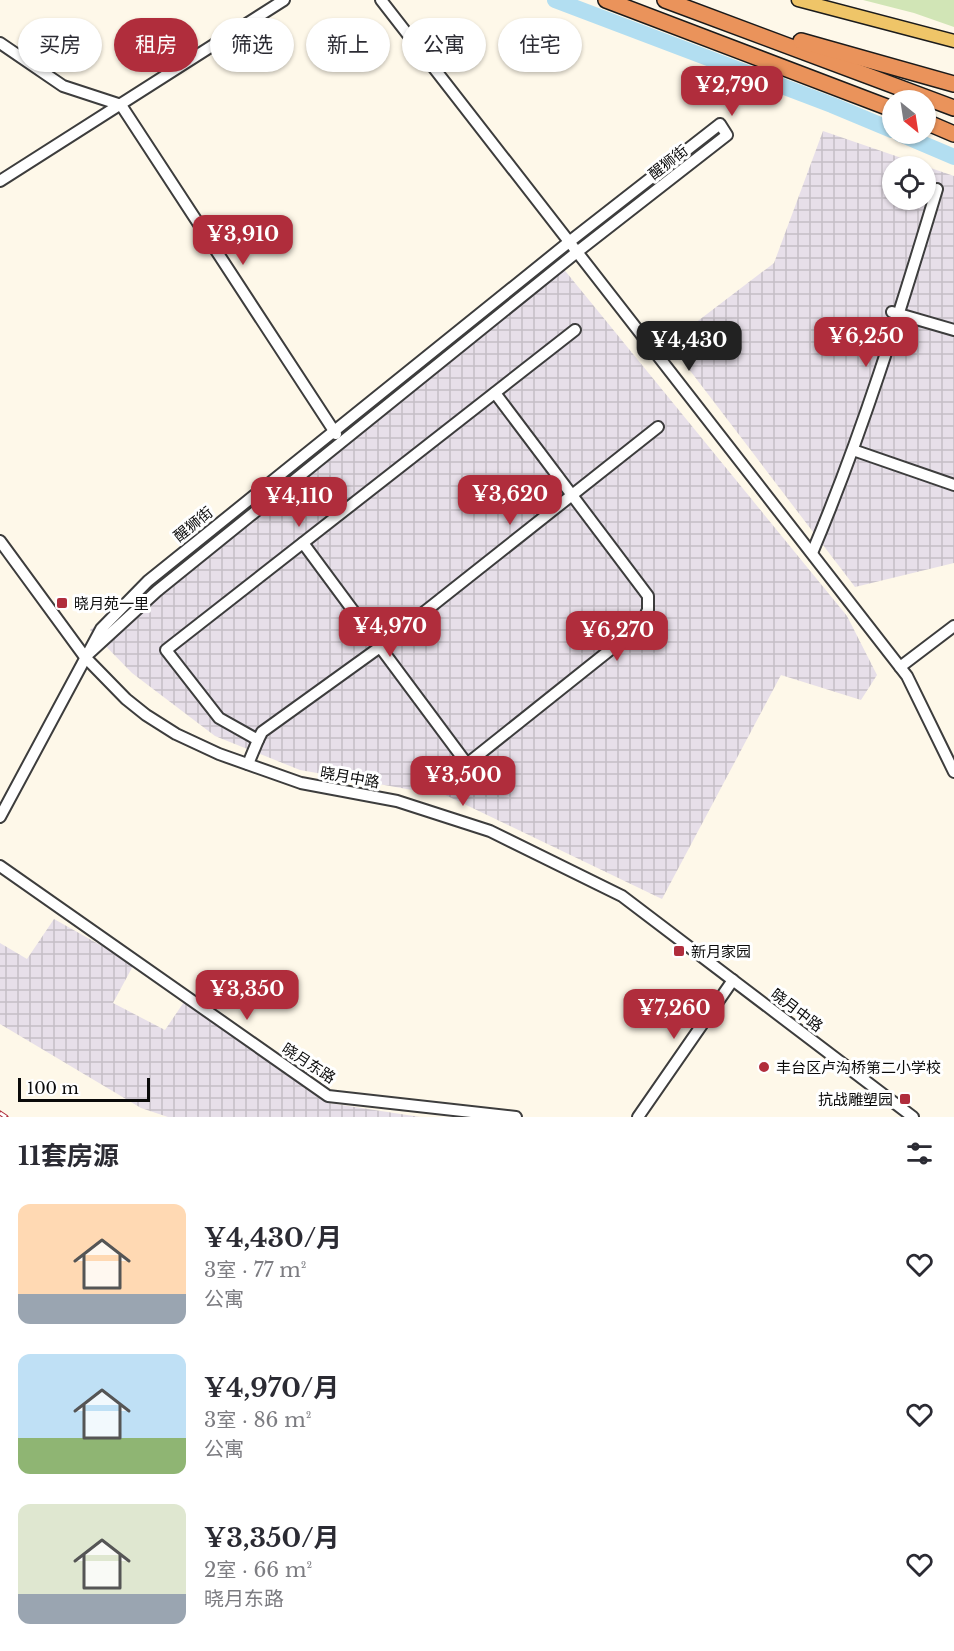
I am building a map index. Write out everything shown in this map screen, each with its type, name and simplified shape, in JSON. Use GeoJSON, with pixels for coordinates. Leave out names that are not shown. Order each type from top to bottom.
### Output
{"type":"FeatureCollection","features":[{"type":"Feature","properties":{"kind":"highway"},"geometry":{"type":"LineString","coordinates":[[606,0],[882,105]]}},
{"type":"Feature","properties":{"kind":"highway"},"geometry":{"type":"LineString","coordinates":[[665,0],[954,108]]}},
{"type":"Feature","properties":{"kind":"highway"},"geometry":{"type":"LineString","coordinates":[[709,16],[954,84]]}},
{"type":"Feature","properties":{"kind":"highway"},"geometry":{"type":"LineString","coordinates":[[936,126],[954,134]]}},
{"type":"Feature","properties":{"kind":"main road"},"geometry":{"type":"LineString","coordinates":[[798,0],[954,41]]}},
{"type":"Feature","properties":{"kind":"main road"},"geometry":{"type":"LineString","coordinates":[[926,76],[954,77]]}},
{"type":"Feature","properties":{"kind":"street"},"geometry":{"type":"LineString","coordinates":[[0,181],[284,0]]}},
{"type":"Feature","properties":{"kind":"street"},"geometry":{"type":"LineString","coordinates":[[381,0],[907,676],[954,772]]}},
{"type":"Feature","properties":{"kind":"street"},"geometry":{"type":"LineString","coordinates":[[0,43],[63,86],[121,105],[342,442]]}},
{"type":"Feature","properties":{"kind":"street","name":"醒狮街"},"geometry":{"type":"LineString","coordinates":[[0,817],[85,657],[101,629],[148,581],[569,242],[720,124],[727,135],[577,252],[157,591],[85,657]]}},
{"type":"Feature","properties":{"kind":"street"},"geometry":{"type":"LineString","coordinates":[[812,553],[838,493],[853,450],[937,189]]}},
{"type":"Feature","properties":{"kind":"street"},"geometry":{"type":"LineString","coordinates":[[896,313],[954,330]]}},
{"type":"Feature","properties":{"kind":"street"},"geometry":{"type":"LineString","coordinates":[[258,740],[219,717],[166,650],[575,330]]}},
{"type":"Feature","properties":{"kind":"street"},"geometry":{"type":"LineString","coordinates":[[303,543],[467,764],[640,626],[648,609],[648,596],[495,393]]}},
{"type":"Feature","properties":{"kind":"street"},"geometry":{"type":"LineString","coordinates":[[248,764],[262,732],[380,647],[658,427]]}},
{"type":"Feature","properties":{"kind":"street"},"geometry":{"type":"LineString","coordinates":[[853,450],[954,485]]}},
{"type":"Feature","properties":{"kind":"street","name":"晓月中路"},"geometry":{"type":"LineString","coordinates":[[0,541],[85,657],[126,699],[176,734],[219,754],[301,783],[397,801],[490,831],[622,896],[913,1117]]}},
{"type":"Feature","properties":{"kind":"street"},"geometry":{"type":"LineString","coordinates":[[900,667],[954,626]]}},
{"type":"Feature","properties":{"kind":"street","name":"晓月东路"},"geometry":{"type":"LineString","coordinates":[[0,866],[328,1096],[435,1113],[516,1117]]}},
{"type":"Feature","properties":{"kind":"street"},"geometry":{"type":"LineString","coordinates":[[638,1117],[733,980]]}},
{"type":"Feature","properties":{"kind":"shaded area"},"geometry":{"type":"Polygon","coordinates":[[[823,131],[896,156],[882,156],[882,210],[936,210],[936,170],[954,176],[954,563],[855,587],[669,343],[774,263],[823,131]]]}},
{"type":"Feature","properties":{"kind":"shaded area"},"geometry":{"type":"Polygon","coordinates":[[[553,256],[847,616],[877,675],[861,700],[781,675],[662,899],[437,791],[418,791],[300,770],[215,736],[132,673],[90,630],[553,256]]]}},
{"type":"Feature","properties":{"kind":"shaded area"},"geometry":{"type":"Polygon","coordinates":[[[54,919],[134,964],[113,1003],[165,1030],[184,1002],[329,1103],[420,1117],[168,1117],[141,1108],[0,1024],[0,943],[27,959],[54,919]]]}},
{"type":"Feature","properties":{"kind":"green space"},"geometry":{"type":"Polygon","coordinates":[[[863,0],[954,0],[954,27],[914,13],[863,0]]]}},
{"type":"Feature","properties":{"kind":"waterway"},"geometry":{"type":"LineString","coordinates":[[555,0],[882,126]]}},
{"type":"Feature","properties":{"kind":"waterway"},"geometry":{"type":"LineString","coordinates":[[923,144],[954,157]]}},
{"type":"Feature","properties":{"kind":"railway"},"geometry":{"type":"LineString","coordinates":[[0,1113],[6,1117]]}},
{"type":"Feature","properties":{"kind":"place","name":"晓月苑一里"},"geometry":{"type":"Point","coordinates":[62,603]}},
{"type":"Feature","properties":{"kind":"place","name":"新月家园"},"geometry":{"type":"Point","coordinates":[679,951]}},
{"type":"Feature","properties":{"kind":"place","name":"丰台区卢沟桥第二小学校"},"geometry":{"type":"Point","coordinates":[764,1067]}},
{"type":"Feature","properties":{"kind":"place","name":"抗战雕塑园"},"geometry":{"type":"Point","coordinates":[905,1099]}}]}
